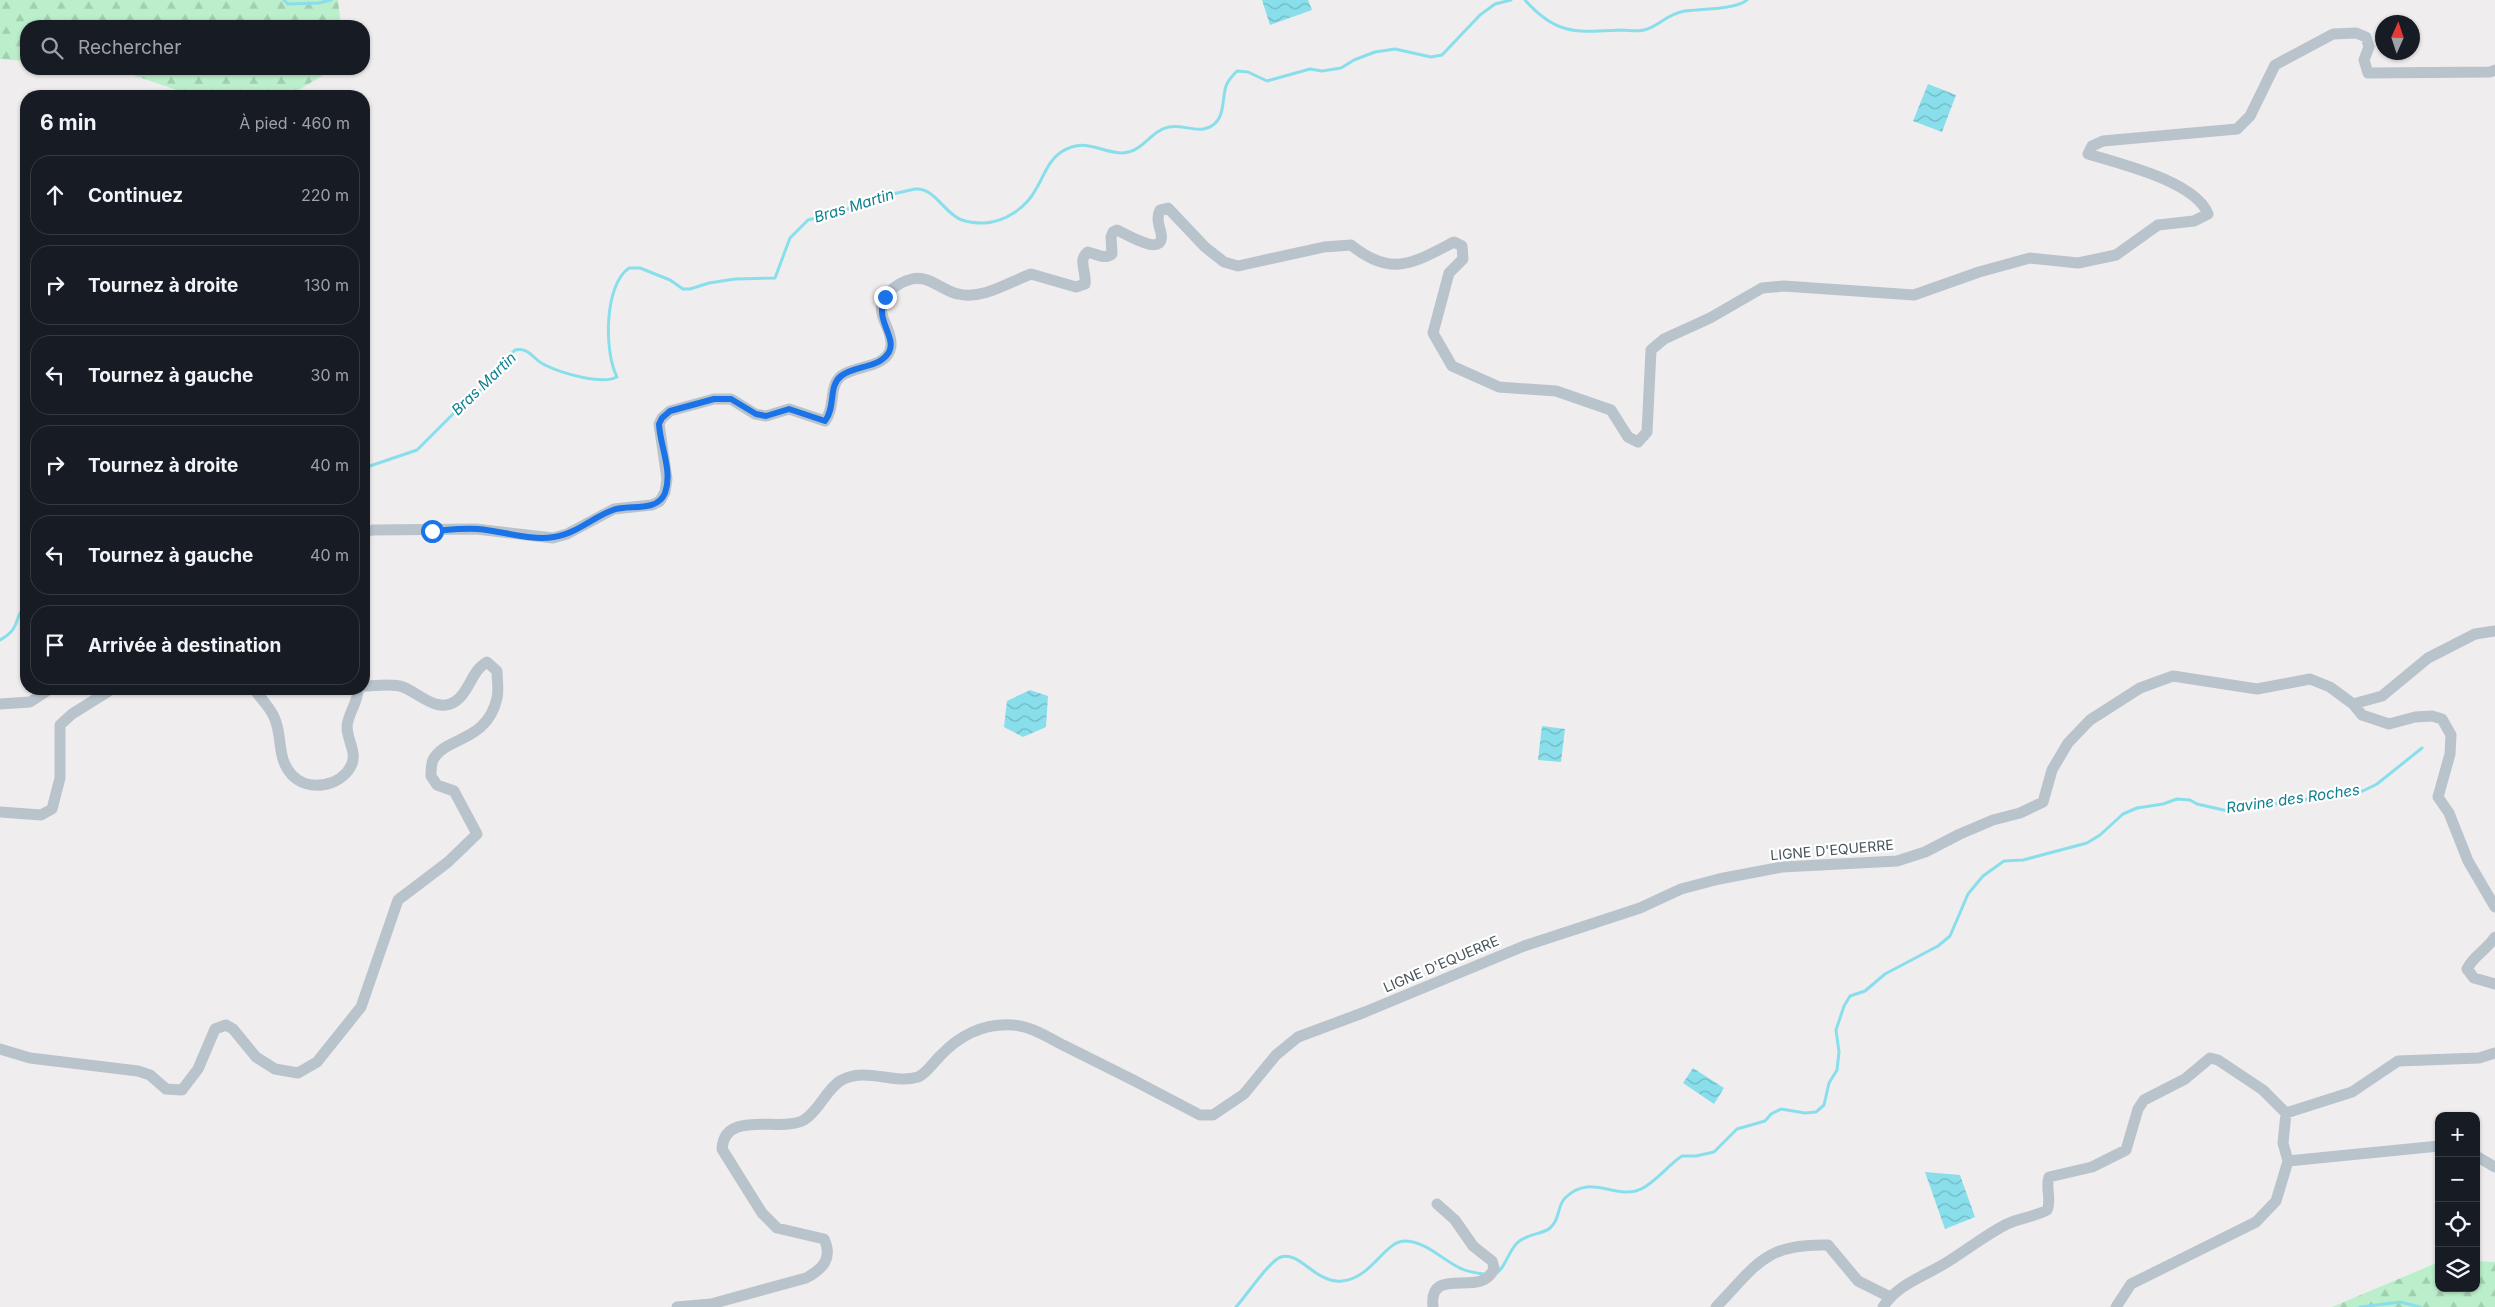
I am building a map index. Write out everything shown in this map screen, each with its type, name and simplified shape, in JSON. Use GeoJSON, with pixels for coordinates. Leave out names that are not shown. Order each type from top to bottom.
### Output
{"type":"FeatureCollection","features":[{"type":"Feature","properties":{"kind":"street"},"geometry":{"type":"LineString","coordinates":[[370,531],[476,529],[553,538],[567,534],[614,509],[652,505],[660,500],[665,492],[666,465],[659,424],[662,418],[670,411],[714,399],[731,399],[756,414],[766,416],[789,409],[825,421],[831,413],[834,383],[841,376],[854,369],[881,360],[888,352],[891,345],[881,311],[885,297],[894,286],[910,279],[918,278],[959,295],[971,295],[1006,286],[1031,274],[1076,287],[1081,286],[1085,284],[1086,277],[1082,260],[1083,255],[1088,252],[1108,257],[1112,254],[1111,237],[1113,232],[1117,230],[1148,245],[1155,246],[1160,242],[1161,237],[1157,215],[1160,210],[1168,208],[1205,247],[1224,262],[1238,266],[1324,247],[1351,246],[1366,258],[1395,265],[1412,263],[1454,242],[1462,246],[1463,259],[1450,273],[1433,333],[1452,366],[1500,387],[1556,391],[1611,410],[1628,437],[1638,442],[1648,432],[1651,350],[1664,339],[1710,318],[1762,288],[1784,286],[1914,295],[1978,272],[2030,258],[2078,263],[2116,254],[2158,226],[2194,221],[2208,214],[2205,206],[2173,181],[2088,154],[2092,146],[2103,141],[2237,129],[2250,116],[2275,66],[2333,34],[2356,33],[2366,37],[2369,47],[2364,60],[2368,73],[2481,73],[2495,70]]}},
{"type":"Feature","properties":{"kind":"street"},"geometry":{"type":"LineString","coordinates":[[2495,631],[2475,634],[2428,658],[2382,696],[2354,704],[2362,715],[2389,724],[2415,717],[2432,716],[2442,719],[2451,735],[2450,754],[2438,797],[2449,813],[2468,861],[2495,907]]}},
{"type":"Feature","properties":{"kind":"street"},"geometry":{"type":"LineString","coordinates":[[0,1049],[30,1058],[138,1071],[150,1075],[166,1089],[182,1090],[198,1068],[214,1029],[226,1025],[233,1029],[256,1057],[275,1069],[298,1073],[317,1062],[361,1007],[398,900],[448,862],[477,834],[454,792],[437,785],[431,776],[432,760],[442,750],[467,738],[485,725],[497,698],[497,671],[488,662],[478,667],[457,700],[445,706],[424,700],[401,686],[370,686]]}},
{"type":"Feature","properties":{"kind":"street","name":"LIGNE D'EQUERRE"},"geometry":{"type":"LineString","coordinates":[[677,1307],[711,1304],[806,1278],[819,1271],[826,1262],[828,1248],[824,1239],[777,1228],[762,1213],[722,1149],[722,1140],[730,1130],[756,1123],[787,1125],[805,1119],[838,1082],[852,1075],[911,1078],[920,1076],[951,1043],[985,1026],[1014,1025],[1031,1029],[1200,1115],[1214,1115],[1244,1094],[1276,1055],[1298,1037],[1365,1012],[1524,946],[1640,908],[1680,889],[1718,879],[1782,868],[1897,861],[1925,852],[1993,820],[2020,813],[2043,802],[2052,770],[2068,742],[2090,720],[2140,688],[2172,676],[2257,689],[2310,679],[2330,687],[2354,704]]}},
{"type":"Feature","properties":{"kind":"street"},"geometry":{"type":"LineString","coordinates":[[0,704],[30,702],[41,695]]}},
{"type":"Feature","properties":{"kind":"street"},"geometry":{"type":"LineString","coordinates":[[0,812],[41,815],[52,808],[60,778],[60,725],[72,714],[102,695]]}},
{"type":"Feature","properties":{"kind":"street"},"geometry":{"type":"LineString","coordinates":[[258,695],[275,717],[281,757],[291,774],[299,781],[321,785],[343,777],[351,765],[353,749],[347,732],[347,722],[358,695]]}},
{"type":"Feature","properties":{"kind":"street"},"geometry":{"type":"LineString","coordinates":[[2495,937],[2490,944],[2473,958],[2467,969],[2474,978],[2495,984]]}},
{"type":"Feature","properties":{"kind":"street"},"geometry":{"type":"LineString","coordinates":[[2286,1113],[2352,1092],[2398,1060],[2480,1058],[2495,1053]]}},
{"type":"Feature","properties":{"kind":"street"},"geometry":{"type":"LineString","coordinates":[[1716,1307],[1748,1271],[1766,1258],[1796,1245],[1828,1245],[1858,1281],[1887,1302],[1922,1274],[1950,1261],[1990,1232],[2047,1210],[2049,1205],[2047,1185],[2049,1177],[2092,1167],[2126,1150],[2138,1109],[2144,1100],[2185,1079],[2210,1058],[2218,1060],[2263,1090],[2286,1113]]}},
{"type":"Feature","properties":{"kind":"street"},"geometry":{"type":"LineString","coordinates":[[2116,1307],[2131,1284],[2256,1222],[2276,1200],[2288,1161],[2283,1143],[2286,1113]]}},
{"type":"Feature","properties":{"kind":"street"},"geometry":{"type":"LineString","coordinates":[[2288,1161],[2435,1146]]}},
{"type":"Feature","properties":{"kind":"street"},"geometry":{"type":"LineString","coordinates":[[2478,1157],[2495,1167]]}},
{"type":"Feature","properties":{"kind":"street"},"geometry":{"type":"LineString","coordinates":[[1433,1307],[1432,1295],[1435,1289],[1444,1284],[1478,1282],[1489,1277],[1494,1268],[1492,1261],[1473,1246],[1455,1220],[1437,1204]]}},
{"type":"Feature","properties":{"kind":"green space"},"geometry":{"type":"Polygon","coordinates":[[[0,0],[338,0],[340,20],[20,20],[20,61],[0,59],[0,0]]]}},
{"type":"Feature","properties":{"kind":"green space"},"geometry":{"type":"Polygon","coordinates":[[[133,75],[323,75],[299,90],[177,90],[133,75]]]}},
{"type":"Feature","properties":{"kind":"green space"},"geometry":{"type":"Polygon","coordinates":[[[2480,1261],[2495,1262],[2495,1307],[2332,1307],[2435,1264],[2435,1292],[2480,1292],[2480,1261]]]}},
{"type":"Feature","properties":{"kind":"water"},"geometry":{"type":"Polygon","coordinates":[[[1262,0],[1308,0],[1312,10],[1270,25],[1262,0]]]}},
{"type":"Feature","properties":{"kind":"water"},"geometry":{"type":"Polygon","coordinates":[[[1928,84],[1956,95],[1942,132],[1913,121],[1928,84]]]}},
{"type":"Feature","properties":{"kind":"water"},"geometry":{"type":"Polygon","coordinates":[[[1030,690],[1048,696],[1046,727],[1023,737],[1004,727],[1007,701],[1030,690]]]}},
{"type":"Feature","properties":{"kind":"water"},"geometry":{"type":"Polygon","coordinates":[[[1542,726],[1565,729],[1561,762],[1538,760],[1542,726]]]}},
{"type":"Feature","properties":{"kind":"water"},"geometry":{"type":"Polygon","coordinates":[[[1693,1068],[1724,1088],[1714,1104],[1683,1083],[1693,1068]]]}},
{"type":"Feature","properties":{"kind":"water"},"geometry":{"type":"Polygon","coordinates":[[[1925,1172],[1960,1175],[1975,1217],[1945,1229],[1925,1172]]]}},
{"type":"Feature","properties":{"kind":"waterway"},"geometry":{"type":"LineString","coordinates":[[284,0],[288,4],[319,3],[331,0]]}},
{"type":"Feature","properties":{"kind":"waterway","name":"Bras Martin"},"geometry":{"type":"LineString","coordinates":[[370,466],[417,450],[459,408],[489,383],[505,360],[515,350],[524,350],[541,363],[571,374],[601,380],[617,377],[610,352],[609,320],[615,289],[621,277],[629,268],[640,268],[670,280],[683,289],[735,279],[775,278],[790,238],[808,220],[843,211],[871,199],[915,189],[928,192],[962,220],[984,223],[1000,220],[1014,213],[1027,202],[1053,160],[1070,147],[1085,145],[1114,152],[1130,152],[1142,145],[1157,132],[1169,127],[1202,129],[1213,125],[1220,117],[1227,84],[1237,71],[1248,72],[1267,81],[1310,69],[1322,71],[1341,68],[1354,60],[1375,52],[1395,49],[1431,57],[1442,55],[1480,15],[1495,4],[1511,0]]}},
{"type":"Feature","properties":{"kind":"waterway","name":"Bras Martin"},"geometry":{"type":"LineString","coordinates":[[1525,0],[1547,20],[1558,26],[1580,31],[1644,30],[1678,13],[1727,7],[1747,0]]}},
{"type":"Feature","properties":{"kind":"waterway","name":"Bras Martin"},"geometry":{"type":"LineString","coordinates":[[0,640],[12,631],[20,613]]}},
{"type":"Feature","properties":{"kind":"waterway","name":"Ravine des Roches"},"geometry":{"type":"LineString","coordinates":[[1495,1274],[1517,1243],[1525,1237],[1547,1230],[1553,1225],[1562,1201],[1575,1191],[1584,1187],[1594,1187],[1632,1192],[1652,1182],[1682,1156],[1696,1156],[1714,1152],[1737,1129],[1765,1121],[1771,1114],[1781,1109],[1805,1113],[1816,1112],[1824,1105],[1829,1083],[1837,1070],[1839,1052],[1836,1030],[1844,1006],[1850,996],[1865,991],[1885,974],[1938,946],[1950,936],[1968,894],[1983,876],[2004,861],[2023,860],[2087,843],[2100,835],[2123,814],[2137,808],[2163,804],[2177,799],[2190,800],[2197,804],[2228,811],[2363,791],[2377,784],[2422,748]]}},
{"type":"Feature","properties":{"kind":"waterway","name":"Ravine des Roches"},"geometry":{"type":"LineString","coordinates":[[1236,1307],[1270,1265],[1281,1257],[1288,1256],[1324,1278],[1342,1281],[1362,1274],[1390,1247],[1404,1241],[1420,1244],[1464,1270],[1484,1274]]}},
{"type":"Feature","properties":{"kind":"waterway"},"geometry":{"type":"LineString","coordinates":[[2360,1307],[2400,1302],[2420,1307]]}},
{"type":"Feature","properties":{"kind":"route"},"geometry":{"type":"LineString","coordinates":[[432,531],[476,529],[553,538],[567,534],[614,509],[652,505],[660,500],[665,492],[667,479],[659,424],[662,418],[670,411],[684,407],[714,399],[731,399],[756,414],[766,416],[789,409],[825,421],[831,413],[834,383],[841,376],[854,369],[869,366],[881,360],[888,352],[891,345],[881,311],[885,297]]}}]}
